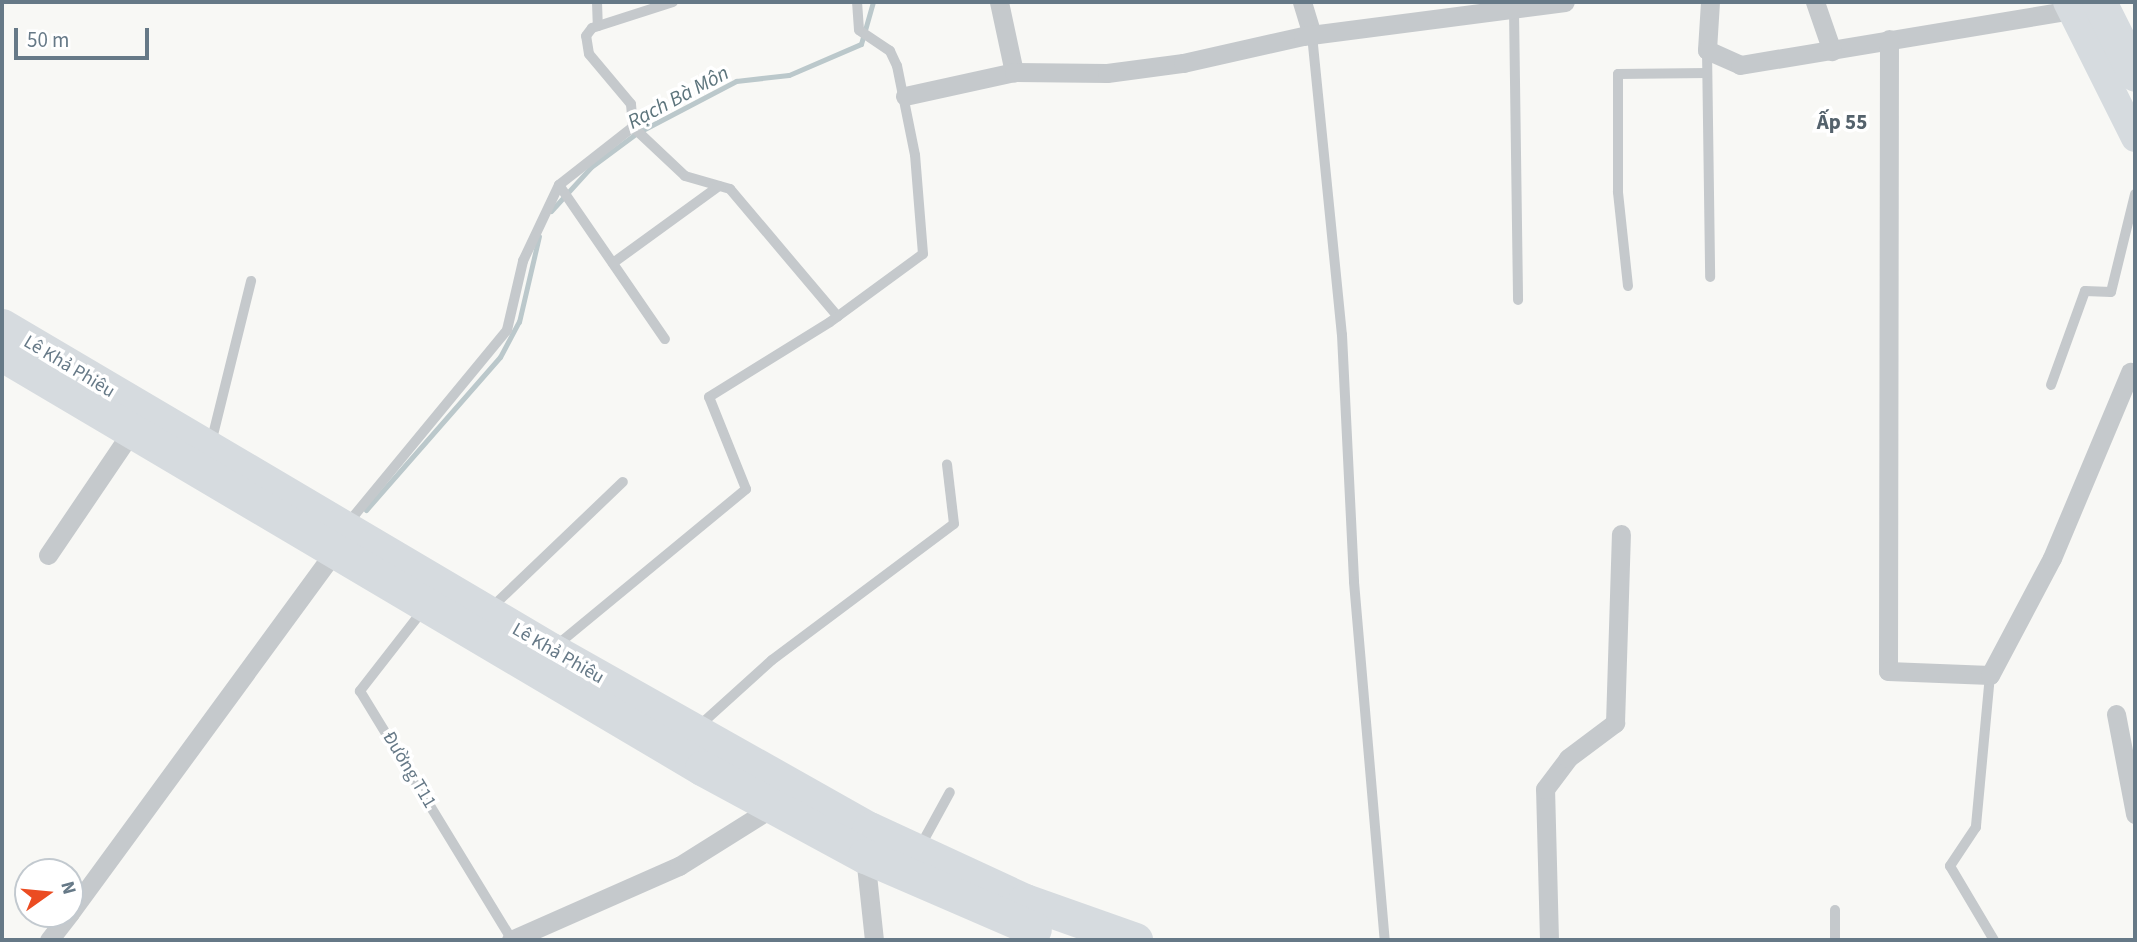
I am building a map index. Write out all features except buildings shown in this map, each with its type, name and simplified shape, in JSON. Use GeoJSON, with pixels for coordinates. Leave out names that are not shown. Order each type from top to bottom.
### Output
{"type":"FeatureCollection","features":[{"type":"Feature","properties":{"kind":"highway"},"geometry":{"type":"LineString","coordinates":[[2079,5],[2135,74]]}},
{"type":"Feature","properties":{"kind":"highway","name":"Lê Khả Phiêu"},"geometry":{"type":"LineString","coordinates":[[2,326],[209,450],[426,607],[773,807],[865,856],[1067,940]]}},
{"type":"Feature","properties":{"kind":"highway","name":"Lê Khả Phiêu"},"geometry":{"type":"LineString","coordinates":[[2,354],[130,434],[338,541],[486,612],[694,731],[918,852],[1025,901],[1135,940]]}},
{"type":"Feature","properties":{"kind":"street"},"geometry":{"type":"LineString","coordinates":[[999,2],[1014,72]]}},
{"type":"Feature","properties":{"kind":"street"},"geometry":{"type":"LineString","coordinates":[[1302,2],[1312,35]]}},
{"type":"Feature","properties":{"kind":"street"},"geometry":{"type":"LineString","coordinates":[[905,96],[1014,72],[1120,71],[1312,35],[1565,2]]}},
{"type":"Feature","properties":{"kind":"street"},"geometry":{"type":"LineString","coordinates":[[1710,2],[1707,50],[1740,65],[1832,51],[2079,5],[2135,138]]}},
{"type":"Feature","properties":{"kind":"street"},"geometry":{"type":"LineString","coordinates":[[1815,2],[1832,51]]}},
{"type":"Feature","properties":{"kind":"street"},"geometry":{"type":"LineString","coordinates":[[1889,39],[1888,671],[1990,675],[2052,558],[2130,372]]}},
{"type":"Feature","properties":{"kind":"street"},"geometry":{"type":"LineString","coordinates":[[48,555],[130,434]]}},
{"type":"Feature","properties":{"kind":"street"},"geometry":{"type":"LineString","coordinates":[[1549,940],[1545,789],[1568,758],[1615,723],[1621,534]]}},
{"type":"Feature","properties":{"kind":"street"},"geometry":{"type":"LineString","coordinates":[[84,892],[338,541]]}},
{"type":"Feature","properties":{"kind":"street"},"geometry":{"type":"LineString","coordinates":[[2116,713],[2135,814]]}},
{"type":"Feature","properties":{"kind":"street"},"geometry":{"type":"LineString","coordinates":[[511,939],[679,866],[773,807]]}},
{"type":"Feature","properties":{"kind":"street"},"geometry":{"type":"LineString","coordinates":[[865,856],[874,940]]}},
{"type":"Feature","properties":{"kind":"lane"},"geometry":{"type":"LineString","coordinates":[[597,2],[598,26]]}},
{"type":"Feature","properties":{"kind":"lane"},"geometry":{"type":"LineString","coordinates":[[673,2],[598,26],[584,44],[631,104],[633,127],[685,176],[730,189],[838,317]]}},
{"type":"Feature","properties":{"kind":"lane"},"geometry":{"type":"LineString","coordinates":[[551,650],[746,489],[709,397],[838,317],[923,254],[905,96],[890,51],[859,30],[857,2]]}},
{"type":"Feature","properties":{"kind":"lane"},"geometry":{"type":"LineString","coordinates":[[1514,10],[1518,300]]}},
{"type":"Feature","properties":{"kind":"lane"},"geometry":{"type":"LineString","coordinates":[[1312,35],[1342,335],[1354,582],[1385,940]]}},
{"type":"Feature","properties":{"kind":"lane"},"geometry":{"type":"LineString","coordinates":[[1707,50],[1710,277]]}},
{"type":"Feature","properties":{"kind":"lane"},"geometry":{"type":"LineString","coordinates":[[1628,286],[1618,192],[1618,74],[1707,73]]}},
{"type":"Feature","properties":{"kind":"lane"},"geometry":{"type":"LineString","coordinates":[[338,541],[507,330],[527,248],[559,186],[633,127]]}},
{"type":"Feature","properties":{"kind":"lane"},"geometry":{"type":"LineString","coordinates":[[559,186],[664,339]]}},
{"type":"Feature","properties":{"kind":"lane"},"geometry":{"type":"LineString","coordinates":[[612,263],[719,186]]}},
{"type":"Feature","properties":{"kind":"lane"},"geometry":{"type":"LineString","coordinates":[[2051,385],[2085,291],[2111,292],[2135,194]]}},
{"type":"Feature","properties":{"kind":"lane"},"geometry":{"type":"LineString","coordinates":[[209,450],[251,281]]}},
{"type":"Feature","properties":{"kind":"lane"},"geometry":{"type":"LineString","coordinates":[[694,731],[772,660],[954,524],[947,464]]}},
{"type":"Feature","properties":{"kind":"lane"},"geometry":{"type":"LineString","coordinates":[[486,612],[623,482]]}},
{"type":"Feature","properties":{"kind":"lane","name":"Đường T11"},"geometry":{"type":"LineString","coordinates":[[426,607],[360,691],[511,939]]}},
{"type":"Feature","properties":{"kind":"lane"},"geometry":{"type":"LineString","coordinates":[[1990,675],[1976,827],[1950,866],[1994,940]]}},
{"type":"Feature","properties":{"kind":"lane"},"geometry":{"type":"LineString","coordinates":[[918,852],[950,792]]}},
{"type":"Feature","properties":{"kind":"lane"},"geometry":{"type":"LineString","coordinates":[[1835,909],[1835,940]]}},
{"type":"Feature","properties":{"kind":"waterway","name":"Rạch Bà Môn"},"geometry":{"type":"LineString","coordinates":[[551,211],[591,167],[637,133],[736,81],[789,75],[861,44],[873,2]]}},
{"type":"Feature","properties":{"kind":"waterway","name":"Rạch Bà Môn"},"geometry":{"type":"LineString","coordinates":[[366,510],[500,357],[519,322],[539,236]]}},
{"type":"Feature","properties":{"kind":"district","name":"Ấp 55"},"geometry":{"type":"Point","coordinates":[1842,122]}}]}
